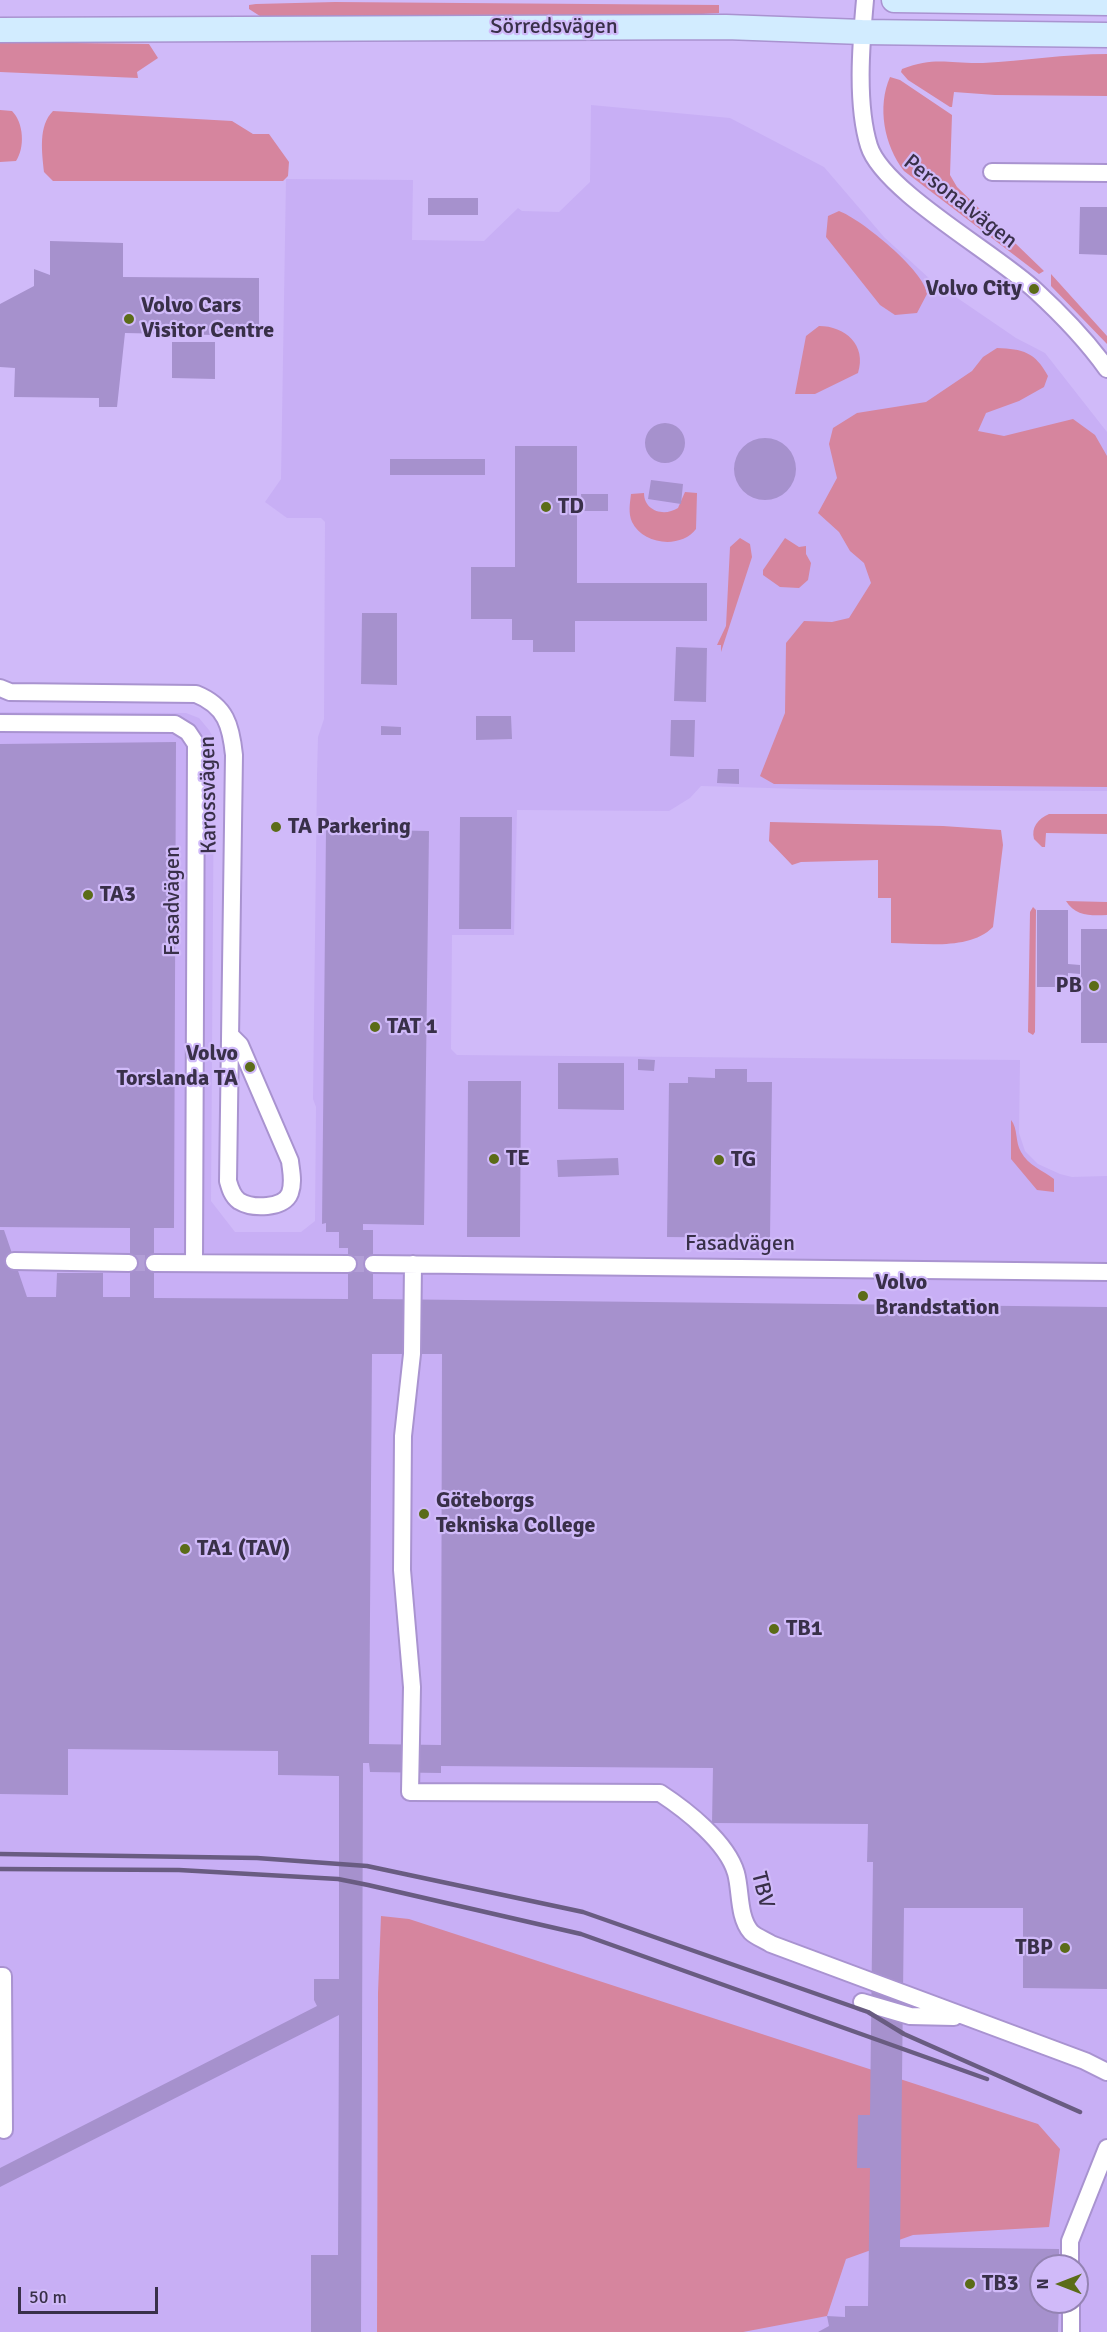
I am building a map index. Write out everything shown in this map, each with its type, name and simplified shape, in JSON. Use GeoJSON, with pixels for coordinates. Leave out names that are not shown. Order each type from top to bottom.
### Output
{"type":"FeatureCollection","features":[{"type":"Feature","properties":{"kind":"street","name":"Personalvägen"},"geometry":{"type":"LineString","coordinates":[[865,0],[862,32],[863,118],[869,147],[876,162],[904,191],[1035,289],[1107,369]]}},
{"type":"Feature","properties":{"kind":"street"},"geometry":{"type":"LineString","coordinates":[[894,0],[1107,3]]}},
{"type":"Feature","properties":{"kind":"street"},"geometry":{"type":"LineString","coordinates":[[0,11],[58,29]]}},
{"type":"Feature","properties":{"kind":"street","name":"Sörredsvägen"},"geometry":{"type":"LineString","coordinates":[[0,30],[726,27],[862,32],[1107,35]]}},
{"type":"Feature","properties":{"kind":"street"},"geometry":{"type":"LineString","coordinates":[[992,172],[1107,173]]}},
{"type":"Feature","properties":{"kind":"street","name":"Karossvägen"},"geometry":{"type":"LineString","coordinates":[[0,688],[10,692],[196,694],[209,700],[228,719],[234,755],[228,1181],[230,1191],[239,1201],[254,1204],[282,1203],[290,1194],[290,1161],[240,1045],[231,1036]]}},
{"type":"Feature","properties":{"kind":"street","name":"Fasadvägen"},"geometry":{"type":"LineString","coordinates":[[0,723],[175,724],[188,732],[196,744],[194,1262]]}},
{"type":"Feature","properties":{"kind":"street"},"geometry":{"type":"LineString","coordinates":[[14,1261],[129,1263]]}},
{"type":"Feature","properties":{"kind":"street"},"geometry":{"type":"LineString","coordinates":[[154,1263],[348,1264]]}},
{"type":"Feature","properties":{"kind":"street","name":"Fasadvägen"},"geometry":{"type":"LineString","coordinates":[[374,1264],[1107,1272]]}},
{"type":"Feature","properties":{"kind":"street","name":"TBV"},"geometry":{"type":"LineString","coordinates":[[413,1264],[412,1354],[403,1436],[402,1559],[412,1686],[410,1792],[660,1793],[688,1811],[725,1853],[736,1872],[743,1914],[751,1931],[771,1944],[801,1957],[872,1980],[988,2024],[1107,2072]]}},
{"type":"Feature","properties":{"kind":"street"},"geometry":{"type":"LineString","coordinates":[[0,1976],[3,1976],[4,2130]]}},
{"type":"Feature","properties":{"kind":"street"},"geometry":{"type":"LineString","coordinates":[[862,2002],[910,2016],[949,2015],[988,2024]]}},
{"type":"Feature","properties":{"kind":"street"},"geometry":{"type":"LineString","coordinates":[[1071,2254],[1071,2241],[1107,2148]]}},
{"type":"Feature","properties":{"kind":"street"},"geometry":{"type":"LineString","coordinates":[[1071,2314],[1071,2332]]}},
{"type":"Feature","properties":{"kind":"shaded area"},"geometry":{"type":"Polygon","coordinates":[[[335,2],[719,5],[719,13],[567,22],[263,18],[249,9],[249,5],[256,4],[335,2]]]}},
{"type":"Feature","properties":{"kind":"shaded area"},"geometry":{"type":"Polygon","coordinates":[[[0,42],[149,44],[158,58],[137,72],[138,78],[0,72],[0,42]]]}},
{"type":"Feature","properties":{"kind":"shaded area"},"geometry":{"type":"Polygon","coordinates":[[[1107,54],[1107,96],[995,95],[954,92],[952,107],[950,107],[908,80],[901,72],[902,69],[914,65],[934,62],[983,63],[1107,54]]]}},
{"type":"Feature","properties":{"kind":"shaded area"},"geometry":{"type":"Polygon","coordinates":[[[890,77],[900,80],[952,115],[950,175],[957,187],[1044,271],[1039,274],[904,171],[887,138],[883,113],[890,77]]]}},
{"type":"Feature","properties":{"kind":"shaded area"},"geometry":{"type":"Polygon","coordinates":[[[591,105],[730,118],[824,167],[884,237],[931,280],[1016,338],[1045,353],[1107,432],[1107,791],[835,790],[701,786],[690,798],[669,811],[517,810],[514,935],[452,935],[451,1049],[457,1055],[1020,1060],[1019,1133],[1025,1151],[1038,1164],[1060,1174],[1072,1177],[1107,1176],[1107,2332],[0,2332],[0,712],[186,713],[199,718],[209,730],[213,737],[214,762],[211,1201],[235,1232],[301,1232],[315,1221],[316,1107],[313,1099],[317,775],[318,737],[324,719],[325,522],[321,518],[287,518],[265,502],[281,479],[286,179],[413,180],[412,240],[484,241],[518,208],[522,211],[559,212],[590,182],[591,105]]]}},
{"type":"Feature","properties":{"kind":"shaded area"},"geometry":{"type":"Polygon","coordinates":[[[0,110],[12,111],[19,122],[22,143],[16,161],[0,162],[0,110]]]}},
{"type":"Feature","properties":{"kind":"shaded area"},"geometry":{"type":"Polygon","coordinates":[[[53,111],[232,121],[253,134],[269,134],[289,162],[288,176],[283,181],[53,181],[44,172],[42,148],[45,124],[53,111]]]}},
{"type":"Feature","properties":{"kind":"shaded area"},"geometry":{"type":"Polygon","coordinates":[[[839,211],[862,224],[891,247],[915,272],[924,284],[927,294],[917,313],[895,315],[880,305],[826,237],[828,216],[839,211]]]}},
{"type":"Feature","properties":{"kind":"shaded area"},"geometry":{"type":"Polygon","coordinates":[[[1051,274],[1107,336],[1107,344],[1051,286],[1051,274]]]}},
{"type":"Feature","properties":{"kind":"shaded area"},"geometry":{"type":"Polygon","coordinates":[[[819,326],[837,329],[852,339],[859,354],[858,373],[815,394],[795,394],[806,336],[819,326]]]}},
{"type":"Feature","properties":{"kind":"shaded area"},"geometry":{"type":"Polygon","coordinates":[[[997,348],[1014,349],[1027,353],[1038,362],[1048,376],[1044,387],[1019,401],[986,413],[978,431],[1004,436],[1073,419],[1095,435],[1107,456],[1107,787],[774,784],[760,776],[785,713],[786,643],[804,621],[832,622],[849,618],[871,583],[864,563],[850,551],[839,532],[818,513],[837,478],[829,444],[833,428],[857,413],[926,402],[972,371],[983,357],[997,348]]]}},
{"type":"Feature","properties":{"kind":"shaded area"},"geometry":{"type":"Polygon","coordinates":[[[685,492],[697,493],[696,529],[689,535],[681,540],[662,542],[653,540],[637,530],[631,519],[631,494],[644,493],[647,504],[651,508],[667,512],[678,508],[685,492]]]}},
{"type":"Feature","properties":{"kind":"shaded area"},"geometry":{"type":"Polygon","coordinates":[[[740,538],[750,544],[752,557],[721,652],[721,645],[717,645],[726,626],[730,547],[740,538]]]}},
{"type":"Feature","properties":{"kind":"shaded area"},"geometry":{"type":"Polygon","coordinates":[[[785,538],[799,547],[806,546],[806,554],[811,563],[808,580],[799,588],[780,587],[763,575],[763,570],[785,538]]]}},
{"type":"Feature","properties":{"kind":"shaded area"},"geometry":{"type":"Polygon","coordinates":[[[1049,814],[1107,814],[1107,834],[1046,833],[1045,847],[1042,847],[1034,839],[1034,831],[1039,821],[1049,814]]]}},
{"type":"Feature","properties":{"kind":"shaded area"},"geometry":{"type":"Polygon","coordinates":[[[770,822],[943,826],[1001,830],[1003,845],[993,927],[983,935],[959,943],[891,943],[891,898],[878,898],[878,860],[801,862],[792,865],[769,841],[770,822]]]}},
{"type":"Feature","properties":{"kind":"shaded area"},"geometry":{"type":"Polygon","coordinates":[[[1066,901],[1107,902],[1107,915],[1089,915],[1079,912],[1066,901]]]}},
{"type":"Feature","properties":{"kind":"shaded area"},"geometry":{"type":"Polygon","coordinates":[[[1033,907],[1036,910],[1035,1032],[1033,1035],[1028,1032],[1030,912],[1033,907]]]}},
{"type":"Feature","properties":{"kind":"shaded area"},"geometry":{"type":"Polygon","coordinates":[[[1011,1120],[1021,1152],[1031,1164],[1054,1179],[1054,1192],[1037,1190],[1011,1159],[1011,1120]]]}},
{"type":"Feature","properties":{"kind":"shaded area"},"geometry":{"type":"Polygon","coordinates":[[[381,1916],[409,1919],[1038,2124],[1060,2149],[1049,2227],[913,2235],[846,2259],[827,2316],[743,2332],[377,2332],[378,1993],[381,1916]]]}},
{"type":"Feature","properties":{"kind":"building"},"geometry":{"type":"Polygon","coordinates":[[[428,198],[478,198],[478,215],[428,215],[428,198]]]}},
{"type":"Feature","properties":{"kind":"building"},"geometry":{"type":"Polygon","coordinates":[[[1080,207],[1107,207],[1107,255],[1079,254],[1080,207]]]}},
{"type":"Feature","properties":{"kind":"building","name":"Volvo Cars Visitor Centre"},"geometry":{"type":"Polygon","coordinates":[[[50,241],[123,243],[123,277],[259,278],[259,336],[125,333],[117,407],[99,407],[99,398],[14,397],[15,368],[0,367],[0,304],[34,286],[34,269],[50,275],[50,241]]]}},
{"type":"Feature","properties":{"kind":"building"},"geometry":{"type":"Polygon","coordinates":[[[172,342],[215,342],[215,379],[172,378],[172,342]]]}},
{"type":"Feature","properties":{"kind":"building"},"geometry":{"type":"Polygon","coordinates":[[[665,423],[673,424],[679,429],[684,435],[684,451],[679,457],[673,462],[665,463],[657,462],[651,457],[646,451],[645,443],[646,435],[651,429],[657,424],[665,423]]]}},
{"type":"Feature","properties":{"kind":"building"},"geometry":{"type":"Polygon","coordinates":[[[759,438],[771,438],[787,447],[794,457],[796,469],[794,481],[787,491],[771,500],[759,500],[748,495],[739,486],[734,475],[734,463],[739,452],[748,443],[759,438]]]}},
{"type":"Feature","properties":{"kind":"building","name":"TD"},"geometry":{"type":"Polygon","coordinates":[[[515,446],[577,446],[577,583],[707,583],[707,621],[575,621],[575,652],[533,652],[533,640],[512,640],[512,619],[471,619],[471,567],[515,567],[515,446]]]}},
{"type":"Feature","properties":{"kind":"building"},"geometry":{"type":"Polygon","coordinates":[[[390,459],[485,459],[485,475],[390,475],[390,459]]]}},
{"type":"Feature","properties":{"kind":"building"},"geometry":{"type":"Polygon","coordinates":[[[651,480],[683,484],[681,504],[648,499],[651,480]]]}},
{"type":"Feature","properties":{"kind":"building"},"geometry":{"type":"Polygon","coordinates":[[[581,494],[608,494],[608,511],[582,511],[581,494]]]}},
{"type":"Feature","properties":{"kind":"building"},"geometry":{"type":"Polygon","coordinates":[[[362,613],[397,613],[397,685],[361,684],[362,613]]]}},
{"type":"Feature","properties":{"kind":"building"},"geometry":{"type":"Polygon","coordinates":[[[676,647],[707,648],[706,702],[674,701],[676,647]]]}},
{"type":"Feature","properties":{"kind":"building"},"geometry":{"type":"Polygon","coordinates":[[[476,716],[511,716],[512,739],[476,740],[476,716]]]}},
{"type":"Feature","properties":{"kind":"building"},"geometry":{"type":"Polygon","coordinates":[[[671,720],[695,720],[694,757],[670,756],[671,720]]]}},
{"type":"Feature","properties":{"kind":"building"},"geometry":{"type":"Polygon","coordinates":[[[381,726],[401,727],[401,735],[381,735],[381,726]]]}},
{"type":"Feature","properties":{"kind":"building"},"geometry":{"type":"Polygon","coordinates":[[[176,742],[174,1228],[154,1228],[154,1298],[348,1299],[348,1248],[339,1248],[339,1232],[326,1232],[326,1223],[322,1224],[326,829],[429,831],[424,1225],[363,1224],[363,1230],[373,1230],[373,1299],[1107,1307],[1107,1989],[1023,1988],[1023,1908],[904,1908],[900,2247],[1059,2249],[1059,2254],[1029,2254],[1029,2314],[1059,2314],[1058,2332],[818,2332],[829,2326],[827,2316],[845,2317],[845,2306],[868,2306],[870,2168],[857,2168],[858,2115],[870,2115],[873,1862],[867,1862],[868,1824],[712,1823],[713,1768],[441,1766],[441,1773],[370,1772],[369,1763],[363,1763],[361,2332],[311,2332],[311,2255],[338,2255],[339,2015],[0,2187],[0,2168],[317,2006],[314,2000],[314,1979],[339,1979],[339,1776],[278,1775],[278,1751],[68,1749],[68,1795],[0,1794],[0,1230],[4,1230],[27,1297],[56,1297],[57,1273],[103,1273],[103,1297],[130,1297],[130,1228],[0,1227],[0,744],[176,742]],[[372,1354],[369,1744],[441,1745],[442,1354],[372,1354]]]}},
{"type":"Feature","properties":{"kind":"building"},"geometry":{"type":"Polygon","coordinates":[[[718,769],[739,769],[739,784],[717,783],[718,769]]]}},
{"type":"Feature","properties":{"kind":"building"},"geometry":{"type":"Polygon","coordinates":[[[460,817],[512,817],[511,929],[459,929],[460,817]]]}},
{"type":"Feature","properties":{"kind":"building","name":"PB"},"geometry":{"type":"Polygon","coordinates":[[[1037,910],[1068,910],[1068,964],[1080,965],[1080,974],[1068,973],[1068,987],[1037,987],[1037,910]]]}},
{"type":"Feature","properties":{"kind":"building","name":"PB"},"geometry":{"type":"Polygon","coordinates":[[[1081,929],[1107,929],[1107,1043],[1081,1043],[1081,929]]]}},
{"type":"Feature","properties":{"kind":"building"},"geometry":{"type":"Polygon","coordinates":[[[638,1059],[655,1060],[654,1071],[638,1070],[638,1059]]]}},
{"type":"Feature","properties":{"kind":"building"},"geometry":{"type":"Polygon","coordinates":[[[558,1063],[624,1063],[624,1110],[558,1109],[558,1063]]]}},
{"type":"Feature","properties":{"kind":"building","name":"TG"},"geometry":{"type":"Polygon","coordinates":[[[715,1069],[747,1069],[747,1082],[772,1082],[770,1238],[667,1237],[669,1083],[688,1083],[688,1077],[715,1078],[715,1069]]]}},
{"type":"Feature","properties":{"kind":"building","name":"TE"},"geometry":{"type":"Polygon","coordinates":[[[468,1081],[521,1081],[520,1237],[467,1237],[468,1081]]]}},
{"type":"Feature","properties":{"kind":"building"},"geometry":{"type":"Polygon","coordinates":[[[618,1158],[619,1175],[558,1177],[557,1160],[618,1158]]]}},
{"type":"Feature","properties":{"kind":"tunnel"},"geometry":{"type":"LineString","coordinates":[[129,1263],[154,1263]]}},
{"type":"Feature","properties":{"kind":"tunnel"},"geometry":{"type":"LineString","coordinates":[[348,1264],[373,1264]]}},
{"type":"Feature","properties":{"kind":"railway"},"geometry":{"type":"LineString","coordinates":[[0,1854],[257,1858],[367,1866],[583,1912],[868,2012],[904,2034],[1080,2112]]}},
{"type":"Feature","properties":{"kind":"railway"},"geometry":{"type":"LineString","coordinates":[[0,1869],[179,1870],[338,1879],[368,1885],[581,1934],[987,2079]]}},
{"type":"Feature","properties":{"kind":"place","name":"Volvo City"},"geometry":{"type":"Point","coordinates":[1034,289]}},
{"type":"Feature","properties":{"kind":"place","name":"Volvo Cars Visitor Centre"},"geometry":{"type":"Point","coordinates":[129,319]}},
{"type":"Feature","properties":{"kind":"place","name":"TD"},"geometry":{"type":"Point","coordinates":[546,507]}},
{"type":"Feature","properties":{"kind":"place","name":"TA Parkering"},"geometry":{"type":"Point","coordinates":[276,827]}},
{"type":"Feature","properties":{"kind":"place","name":"TA3"},"geometry":{"type":"Point","coordinates":[88,895]}},
{"type":"Feature","properties":{"kind":"place","name":"PB"},"geometry":{"type":"Point","coordinates":[1094,986]}},
{"type":"Feature","properties":{"kind":"place","name":"TAT 1"},"geometry":{"type":"Point","coordinates":[375,1027]}},
{"type":"Feature","properties":{"kind":"place","name":"Volvo Torslanda TA"},"geometry":{"type":"Point","coordinates":[250,1067]}},
{"type":"Feature","properties":{"kind":"place","name":"TE"},"geometry":{"type":"Point","coordinates":[494,1159]}},
{"type":"Feature","properties":{"kind":"place","name":"TG"},"geometry":{"type":"Point","coordinates":[719,1160]}},
{"type":"Feature","properties":{"kind":"place","name":"Volvo Brandstation"},"geometry":{"type":"Point","coordinates":[863,1296]}},
{"type":"Feature","properties":{"kind":"place","name":"Göteborgs Tekniska College"},"geometry":{"type":"Point","coordinates":[424,1514]}},
{"type":"Feature","properties":{"kind":"place","name":"TA1 (TAV)"},"geometry":{"type":"Point","coordinates":[185,1549]}},
{"type":"Feature","properties":{"kind":"place","name":"TB1"},"geometry":{"type":"Point","coordinates":[774,1629]}},
{"type":"Feature","properties":{"kind":"place","name":"TBP"},"geometry":{"type":"Point","coordinates":[1065,1948]}},
{"type":"Feature","properties":{"kind":"place","name":"TB3"},"geometry":{"type":"Point","coordinates":[970,2284]}}]}
